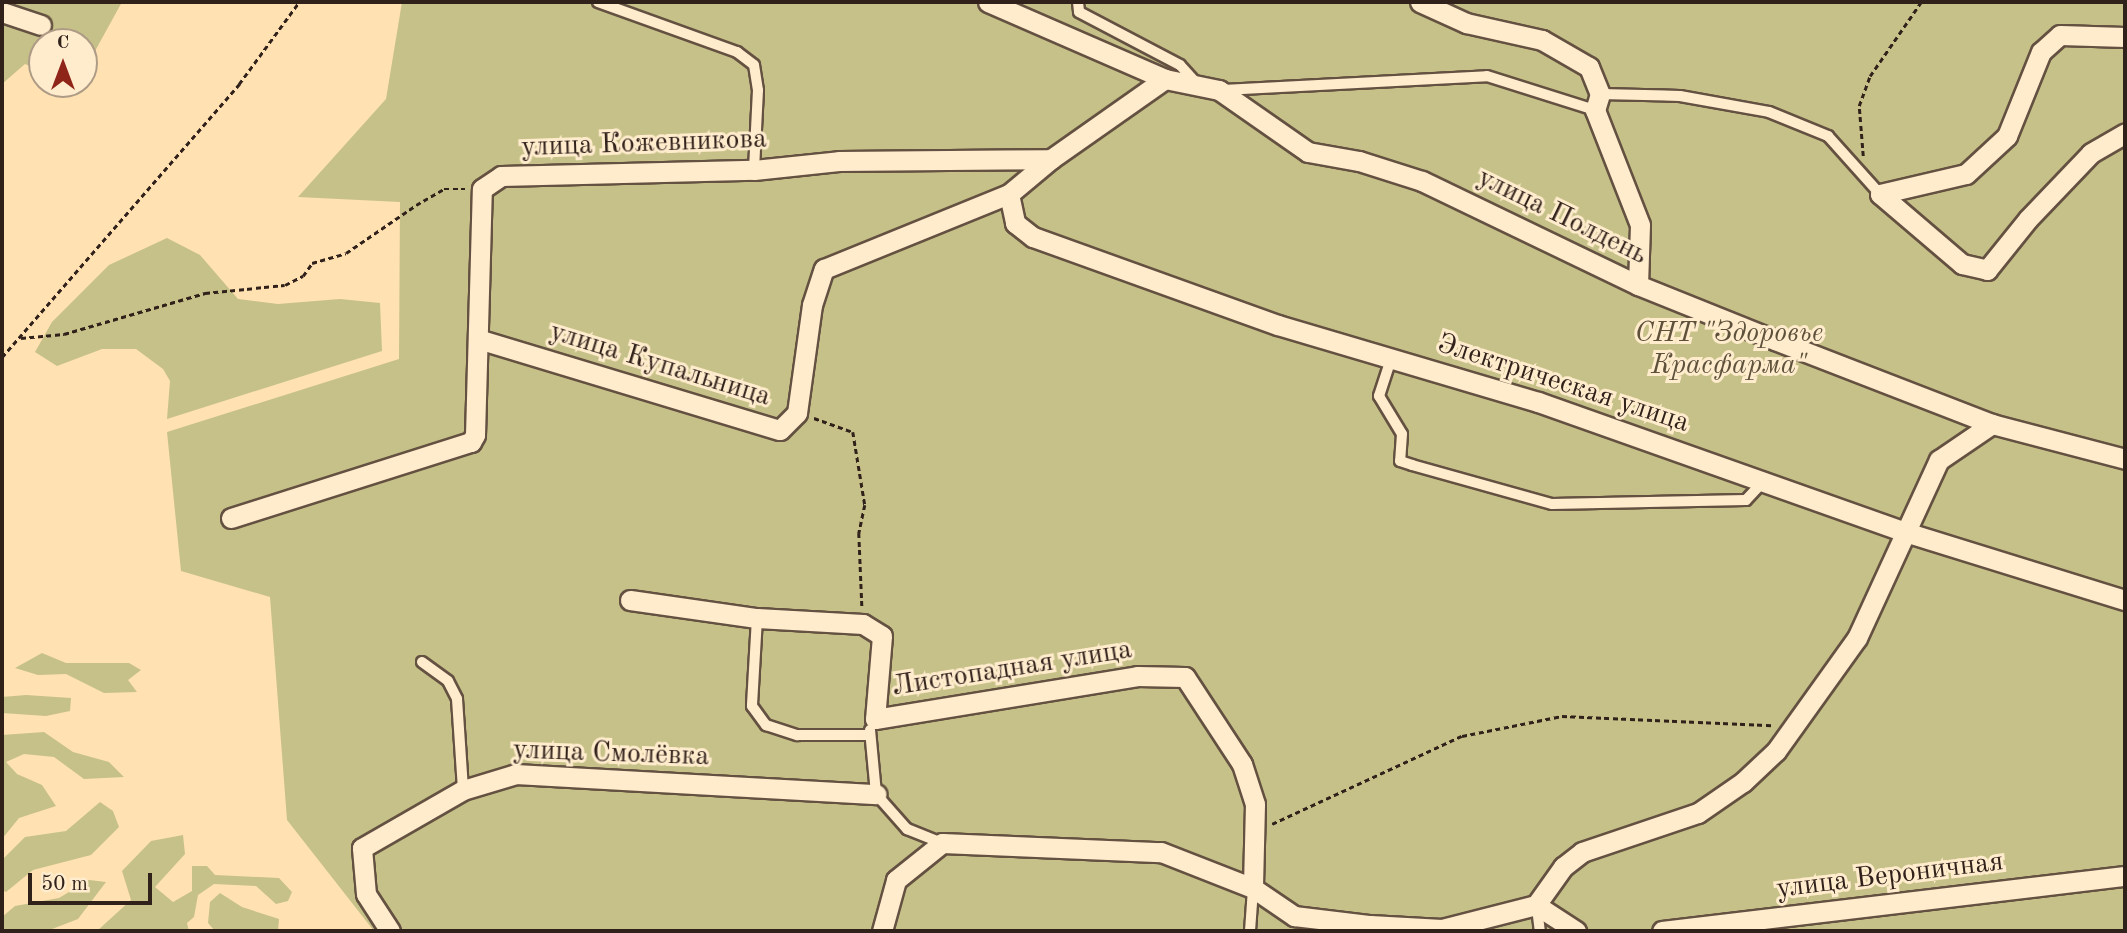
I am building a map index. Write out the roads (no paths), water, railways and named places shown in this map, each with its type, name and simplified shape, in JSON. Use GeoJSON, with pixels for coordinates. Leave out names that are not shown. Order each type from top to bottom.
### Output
{"type":"FeatureCollection","features":[{"type":"Feature","properties":{"kind":"street"},"geometry":{"type":"LineString","coordinates":[[988,2],[1165,79]]}},
{"type":"Feature","properties":{"kind":"street"},"geometry":{"type":"LineString","coordinates":[[1420,2],[1466,23],[1542,40],[1589,67],[1598,102],[1640,225],[1638,285]]}},
{"type":"Feature","properties":{"kind":"street"},"geometry":{"type":"LineString","coordinates":[[2,12],[41,25]]}},
{"type":"Feature","properties":{"kind":"street"},"geometry":{"type":"LineString","coordinates":[[1880,194],[1966,174],[2007,136],[2041,52],[2060,35],[2125,37]]}},
{"type":"Feature","properties":{"kind":"street"},"geometry":{"type":"LineString","coordinates":[[1051,159],[1165,79]]}},
{"type":"Feature","properties":{"kind":"street","name":"улица Полдень"},"geometry":{"type":"LineString","coordinates":[[1199,86],[1219,90],[1308,152],[1359,161],[1422,181],[1638,285],[1992,424],[2125,459]]}},
{"type":"Feature","properties":{"kind":"street"},"geometry":{"type":"LineString","coordinates":[[1880,194],[1962,264],[1987,270],[2028,219],[2091,153],[2125,133]]}},
{"type":"Feature","properties":{"kind":"street","name":"улица Кожевникова"},"geometry":{"type":"LineString","coordinates":[[478,339],[482,189],[501,176],[754,170],[838,161],[1051,159]]}},
{"type":"Feature","properties":{"kind":"street","name":"улица Купальница"},"geometry":{"type":"LineString","coordinates":[[478,339],[780,430],[797,413],[813,305],[824,269],[1009,194],[1051,159]]}},
{"type":"Feature","properties":{"kind":"street","name":"Электрическая улица"},"geometry":{"type":"LineString","coordinates":[[1009,194],[1015,223],[1033,237],[1278,325],[1538,402],[1905,532],[2125,600]]}},
{"type":"Feature","properties":{"kind":"street"},"geometry":{"type":"LineString","coordinates":[[231,518],[471,442],[478,339]]}},
{"type":"Feature","properties":{"kind":"street"},"geometry":{"type":"LineString","coordinates":[[881,931],[896,880],[942,843],[1161,852],[1253,888],[1294,916],[1442,929],[1536,905],[1563,867],[1582,852],[1698,813],[1744,782],[1776,751],[1857,638],[1938,460],[1992,424]]}},
{"type":"Feature","properties":{"kind":"street"},"geometry":{"type":"LineString","coordinates":[[630,600],[757,618]]}},
{"type":"Feature","properties":{"kind":"street","name":"Листопадная улица"},"geometry":{"type":"LineString","coordinates":[[757,618],[863,624],[882,636],[871,727],[1136,676],[1185,677],[1242,764],[1255,804],[1257,834],[1253,888]]}},
{"type":"Feature","properties":{"kind":"street","name":"улица Смолёвка"},"geometry":{"type":"LineString","coordinates":[[390,931],[366,894],[362,848],[463,790],[516,774],[876,794]]}},
{"type":"Feature","properties":{"kind":"street","name":"улица Вероничная"},"geometry":{"type":"LineString","coordinates":[[1662,931],[2125,876]]}},
{"type":"Feature","properties":{"kind":"street"},"geometry":{"type":"LineString","coordinates":[[1536,905],[1576,931]]}},
{"type":"Feature","properties":{"kind":"lane"},"geometry":{"type":"LineString","coordinates":[[598,2],[737,52],[754,65],[758,90],[754,170]]}},
{"type":"Feature","properties":{"kind":"lane"},"geometry":{"type":"LineString","coordinates":[[1078,2],[1079,12],[1180,65],[1199,86]]}},
{"type":"Feature","properties":{"kind":"lane"},"geometry":{"type":"LineString","coordinates":[[1219,90],[1487,76],[1598,102],[1680,96],[1769,111],[1828,136],[1880,194]]}},
{"type":"Feature","properties":{"kind":"lane"},"geometry":{"type":"LineString","coordinates":[[1165,79],[1199,86]]}},
{"type":"Feature","properties":{"kind":"lane"},"geometry":{"type":"LineString","coordinates":[[1391,359],[1379,396],[1402,434],[1400,461],[1412,465],[1552,504],[1746,500],[1764,481]]}},
{"type":"Feature","properties":{"kind":"lane"},"geometry":{"type":"LineString","coordinates":[[757,618],[752,706],[766,725],[797,735],[871,727],[876,794],[907,829],[942,843]]}},
{"type":"Feature","properties":{"kind":"lane"},"geometry":{"type":"LineString","coordinates":[[422,662],[448,681],[457,699],[463,790]]}},
{"type":"Feature","properties":{"kind":"lane"},"geometry":{"type":"LineString","coordinates":[[1250,931],[1253,888]]}},
{"type":"Feature","properties":{"kind":"lane"},"geometry":{"type":"LineString","coordinates":[[1536,905],[1540,931]]}},
{"type":"Feature","properties":{"kind":"park label","name":"СНТ \"Здоровье Красфарма\""},"geometry":{"type":"Point","coordinates":[1729,350]}}]}
